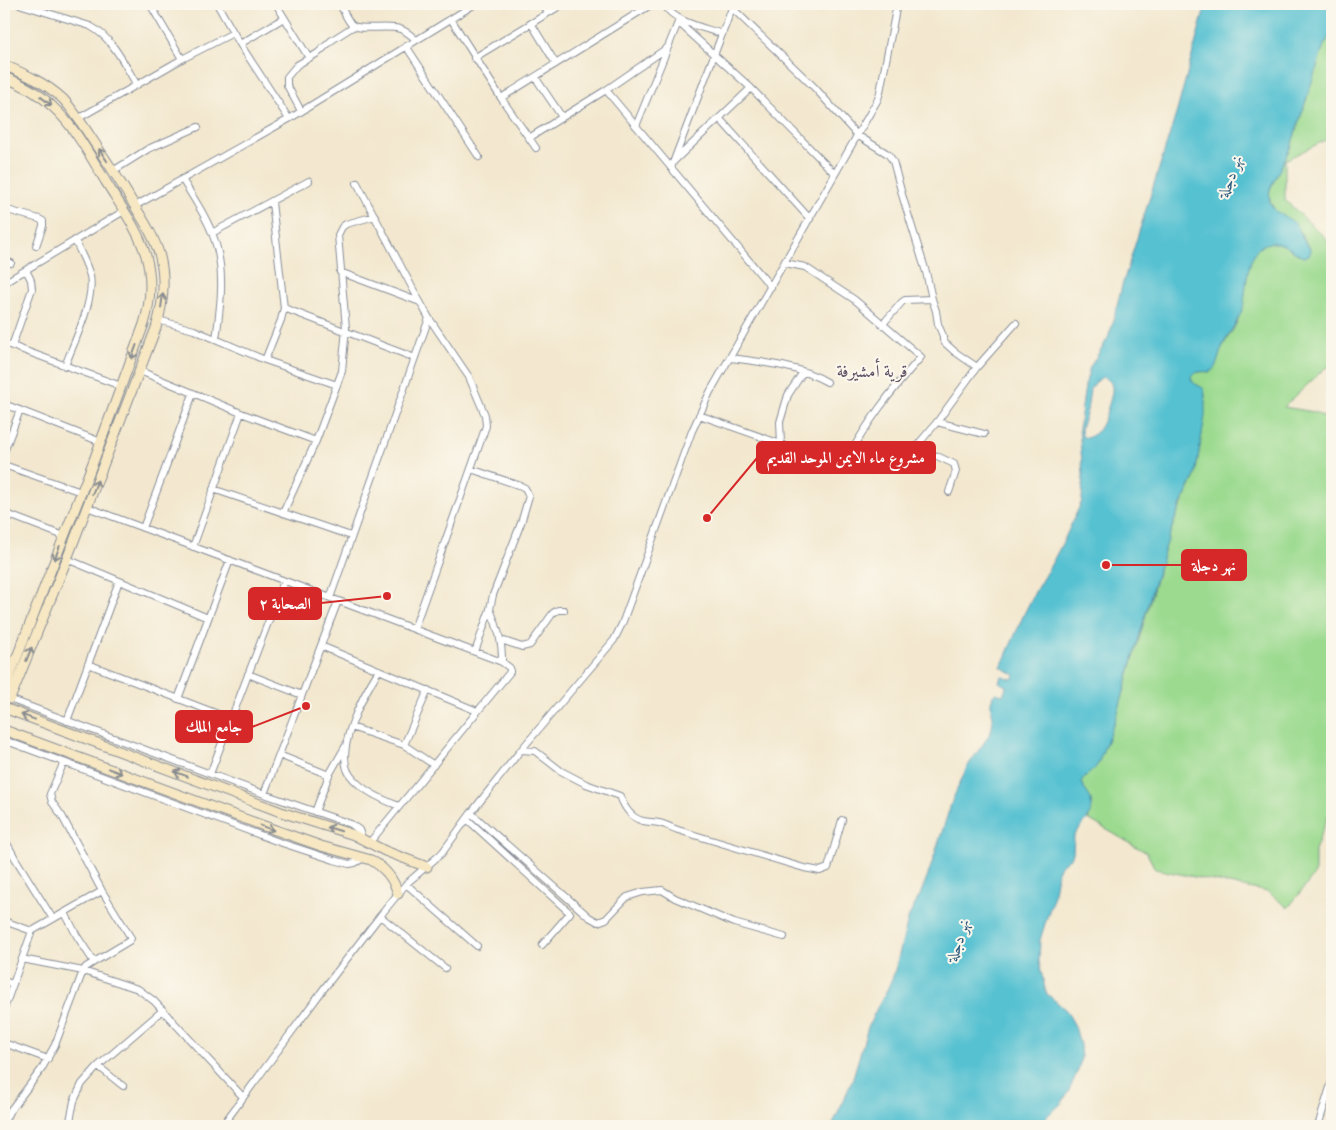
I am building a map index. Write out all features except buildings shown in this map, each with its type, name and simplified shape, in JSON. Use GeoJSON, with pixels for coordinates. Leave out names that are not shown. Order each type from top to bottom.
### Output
{"type":"FeatureCollection","features":[{"type":"Feature","properties":{"kind":"street"},"geometry":{"type":"LineString","coordinates":[[19,4],[90,26],[103,34],[113,46],[137,85]]}},
{"type":"Feature","properties":{"kind":"street"},"geometry":{"type":"LineString","coordinates":[[150,4],[182,59]]}},
{"type":"Feature","properties":{"kind":"street"},"geometry":{"type":"LineString","coordinates":[[217,4],[233,33],[289,119]]}},
{"type":"Feature","properties":{"kind":"street"},"geometry":{"type":"LineString","coordinates":[[276,4],[309,58]]}},
{"type":"Feature","properties":{"kind":"street"},"geometry":{"type":"LineString","coordinates":[[340,4],[350,23],[354,26],[397,28],[405,31],[416,40]]}},
{"type":"Feature","properties":{"kind":"street"},"geometry":{"type":"LineString","coordinates":[[134,206],[289,119],[475,4]]}},
{"type":"Feature","properties":{"kind":"street"},"geometry":{"type":"LineString","coordinates":[[543,4],[548,13]]}},
{"type":"Feature","properties":{"kind":"street"},"geometry":{"type":"LineString","coordinates":[[474,58],[563,4]]}},
{"type":"Feature","properties":{"kind":"street"},"geometry":{"type":"LineString","coordinates":[[501,98],[652,4]]}},
{"type":"Feature","properties":{"kind":"street"},"geometry":{"type":"LineString","coordinates":[[663,4],[751,88],[835,174]]}},
{"type":"Feature","properties":{"kind":"street"},"geometry":{"type":"LineString","coordinates":[[222,1126],[380,916],[406,884],[442,853],[521,750],[614,640],[622,624],[692,432],[710,392],[874,106],[880,92],[897,4]]}},
{"type":"Feature","properties":{"kind":"street"},"geometry":{"type":"LineString","coordinates":[[671,165],[722,34],[730,6],[816,88],[857,134],[888,154],[893,161],[945,343],[977,366]]}},
{"type":"Feature","properties":{"kind":"street"},"geometry":{"type":"LineString","coordinates":[[240,44],[284,18]]}},
{"type":"Feature","properties":{"kind":"street"},"geometry":{"type":"LineString","coordinates":[[451,19],[474,58],[536,148]]}},
{"type":"Feature","properties":{"kind":"street"},"geometry":{"type":"LineString","coordinates":[[679,20],[722,34]]}},
{"type":"Feature","properties":{"kind":"street"},"geometry":{"type":"LineString","coordinates":[[636,126],[679,20]]}},
{"type":"Feature","properties":{"kind":"street"},"geometry":{"type":"LineString","coordinates":[[532,23],[556,64]]}},
{"type":"Feature","properties":{"kind":"street"},"geometry":{"type":"LineString","coordinates":[[302,111],[287,86],[286,80],[294,68],[322,50],[334,38],[354,26]]}},
{"type":"Feature","properties":{"kind":"street"},"geometry":{"type":"LineString","coordinates":[[79,118],[182,59],[233,33]]}},
{"type":"Feature","properties":{"kind":"street"},"geometry":{"type":"LineString","coordinates":[[406,46],[479,157]]}},
{"type":"Feature","properties":{"kind":"street"},"geometry":{"type":"LineString","coordinates":[[529,138],[606,90],[668,48]]}},
{"type":"Feature","properties":{"kind":"street"},"geometry":{"type":"LineString","coordinates":[[4,65],[28,75],[52,90],[79,118],[144,222],[156,245],[162,270],[163,295],[158,320],[140,371],[67,559],[7,698],[264,794],[354,825],[366,840]]}},
{"type":"Feature","properties":{"kind":"street"},"geometry":{"type":"LineString","coordinates":[[4,77],[34,92],[47,102],[74,131],[134,228],[146,255],[150,275],[150,295],[144,324],[82,492],[4,690]]}},
{"type":"Feature","properties":{"kind":"street"},"geometry":{"type":"LineString","coordinates":[[535,77],[562,117]]}},
{"type":"Feature","properties":{"kind":"street"},"geometry":{"type":"LineString","coordinates":[[671,165],[751,88]]}},
{"type":"Feature","properties":{"kind":"street"},"geometry":{"type":"LineString","coordinates":[[606,90],[671,165],[771,288]]}},
{"type":"Feature","properties":{"kind":"street"},"geometry":{"type":"LineString","coordinates":[[718,118],[810,219]]}},
{"type":"Feature","properties":{"kind":"street"},"geometry":{"type":"LineString","coordinates":[[113,171],[148,149],[198,127]]}},
{"type":"Feature","properties":{"kind":"street"},"geometry":{"type":"LineString","coordinates":[[182,179],[212,233],[217,247],[221,277],[221,306],[216,339]]}},
{"type":"Feature","properties":{"kind":"street"},"geometry":{"type":"LineString","coordinates":[[212,233],[309,181]]}},
{"type":"Feature","properties":{"kind":"street"},"geometry":{"type":"LineString","coordinates":[[357,183],[429,318],[469,377],[486,415],[486,426],[414,629]]}},
{"type":"Feature","properties":{"kind":"street"},"geometry":{"type":"LineString","coordinates":[[265,360],[282,320],[284,308],[272,202]]}},
{"type":"Feature","properties":{"kind":"street"},"geometry":{"type":"LineString","coordinates":[[4,209],[43,221],[36,246]]}},
{"type":"Feature","properties":{"kind":"street"},"geometry":{"type":"LineString","coordinates":[[4,284],[124,211]]}},
{"type":"Feature","properties":{"kind":"street"},"geometry":{"type":"LineString","coordinates":[[282,513],[316,441],[342,371],[346,319],[337,240],[339,231],[346,224],[375,216]]}},
{"type":"Feature","properties":{"kind":"street"},"geometry":{"type":"LineString","coordinates":[[134,228],[144,222]]}},
{"type":"Feature","properties":{"kind":"street"},"geometry":{"type":"LineString","coordinates":[[65,366],[87,307],[91,284],[87,268],[75,240]]}},
{"type":"Feature","properties":{"kind":"street"},"geometry":{"type":"LineString","coordinates":[[4,260],[11,263]]}},
{"type":"Feature","properties":{"kind":"street"},"geometry":{"type":"LineString","coordinates":[[785,263],[805,267],[835,286],[855,300],[920,357],[886,397],[845,463]]}},
{"type":"Feature","properties":{"kind":"street"},"geometry":{"type":"LineString","coordinates":[[12,346],[32,289],[31,280],[26,270]]}},
{"type":"Feature","properties":{"kind":"street"},"geometry":{"type":"LineString","coordinates":[[340,272],[420,302]]}},
{"type":"Feature","properties":{"kind":"street"},"geometry":{"type":"LineString","coordinates":[[882,325],[905,300],[932,299]]}},
{"type":"Feature","properties":{"kind":"street"},"geometry":{"type":"LineString","coordinates":[[284,308],[414,358]]}},
{"type":"Feature","properties":{"kind":"street"},"geometry":{"type":"LineString","coordinates":[[330,598],[429,318]]}},
{"type":"Feature","properties":{"kind":"street"},"geometry":{"type":"LineString","coordinates":[[158,320],[183,326],[265,360],[337,385]]}},
{"type":"Feature","properties":{"kind":"street"},"geometry":{"type":"LineString","coordinates":[[699,416],[781,444],[806,455],[871,466],[901,458],[914,448],[937,422],[977,366],[1016,322]]}},
{"type":"Feature","properties":{"kind":"street"},"geometry":{"type":"LineString","coordinates":[[4,343],[121,386]]}},
{"type":"Feature","properties":{"kind":"street"},"geometry":{"type":"LineString","coordinates":[[730,358],[782,365],[821,378],[827,382]]}},
{"type":"Feature","properties":{"kind":"street"},"geometry":{"type":"LineString","coordinates":[[140,371],[193,394],[316,441]]}},
{"type":"Feature","properties":{"kind":"street"},"geometry":{"type":"LineString","coordinates":[[781,444],[780,422],[788,395],[802,372]]}},
{"type":"Feature","properties":{"kind":"street"},"geometry":{"type":"LineString","coordinates":[[143,528],[193,394]]}},
{"type":"Feature","properties":{"kind":"street"},"geometry":{"type":"LineString","coordinates":[[4,404],[101,442]]}},
{"type":"Feature","properties":{"kind":"street"},"geometry":{"type":"LineString","coordinates":[[4,452],[20,410]]}},
{"type":"Feature","properties":{"kind":"street"},"geometry":{"type":"LineString","coordinates":[[193,546],[241,413]]}},
{"type":"Feature","properties":{"kind":"street"},"geometry":{"type":"LineString","coordinates":[[937,422],[984,434]]}},
{"type":"Feature","properties":{"kind":"street"},"geometry":{"type":"LineString","coordinates":[[914,448],[954,464],[956,470],[948,492]]}},
{"type":"Feature","properties":{"kind":"street"},"geometry":{"type":"LineString","coordinates":[[94,460],[104,464]]}},
{"type":"Feature","properties":{"kind":"street"},"geometry":{"type":"LineString","coordinates":[[4,464],[82,492]]}},
{"type":"Feature","properties":{"kind":"street"},"geometry":{"type":"LineString","coordinates":[[471,469],[521,486],[525,488],[529,496],[493,595],[475,652]]}},
{"type":"Feature","properties":{"kind":"street"},"geometry":{"type":"LineString","coordinates":[[213,489],[351,536]]}},
{"type":"Feature","properties":{"kind":"street"},"geometry":{"type":"LineString","coordinates":[[87,507],[502,662],[510,668],[510,672],[434,765],[399,806],[366,840]]}},
{"type":"Feature","properties":{"kind":"street"},"geometry":{"type":"LineString","coordinates":[[4,513],[64,536]]}},
{"type":"Feature","properties":{"kind":"street"},"geometry":{"type":"LineString","coordinates":[[67,559],[208,618]]}},
{"type":"Feature","properties":{"kind":"street"},"geometry":{"type":"LineString","coordinates":[[178,699],[230,560]]}},
{"type":"Feature","properties":{"kind":"street"},"geometry":{"type":"LineString","coordinates":[[67,721],[119,581]]}},
{"type":"Feature","properties":{"kind":"street"},"geometry":{"type":"LineString","coordinates":[[210,774],[284,581]]}},
{"type":"Feature","properties":{"kind":"street"},"geometry":{"type":"LineString","coordinates":[[264,794],[338,601]]}},
{"type":"Feature","properties":{"kind":"street"},"geometry":{"type":"LineString","coordinates":[[490,609],[498,629],[502,662]]}},
{"type":"Feature","properties":{"kind":"street"},"geometry":{"type":"LineString","coordinates":[[500,640],[522,647],[530,645],[553,613],[558,610],[564,610]]}},
{"type":"Feature","properties":{"kind":"street"},"geometry":{"type":"LineString","coordinates":[[321,646],[477,711]]}},
{"type":"Feature","properties":{"kind":"street"},"geometry":{"type":"LineString","coordinates":[[88,664],[231,719]]}},
{"type":"Feature","properties":{"kind":"street"},"geometry":{"type":"LineString","coordinates":[[315,812],[329,775],[345,747],[363,697],[379,670]]}},
{"type":"Feature","properties":{"kind":"street"},"geometry":{"type":"LineString","coordinates":[[248,674],[302,695]]}},
{"type":"Feature","properties":{"kind":"street"},"geometry":{"type":"LineString","coordinates":[[404,744],[428,690]]}},
{"type":"Feature","properties":{"kind":"street"},"geometry":{"type":"LineString","coordinates":[[4,708],[281,812],[366,840],[385,851],[427,867]]}},
{"type":"Feature","properties":{"kind":"street"},"geometry":{"type":"LineString","coordinates":[[351,727],[404,744],[434,765]]}},
{"type":"Feature","properties":{"kind":"street"},"geometry":{"type":"LineString","coordinates":[[4,730],[95,768],[283,833],[365,858],[378,864],[393,879],[398,894]]}},
{"type":"Feature","properties":{"kind":"street"},"geometry":{"type":"LineString","coordinates":[[102,745],[106,735]]}},
{"type":"Feature","properties":{"kind":"street"},"geometry":{"type":"LineString","coordinates":[[4,753],[6,741],[64,762],[95,768]]}},
{"type":"Feature","properties":{"kind":"street"},"geometry":{"type":"LineString","coordinates":[[345,747],[349,774],[369,791],[399,806]]}},
{"type":"Feature","properties":{"kind":"street"},"geometry":{"type":"LineString","coordinates":[[521,750],[535,751],[561,771],[586,784],[620,796],[623,805],[629,812],[643,821],[661,823],[678,830],[804,868],[820,871],[828,868],[842,820]]}},
{"type":"Feature","properties":{"kind":"street"},"geometry":{"type":"LineString","coordinates":[[279,755],[329,775]]}},
{"type":"Feature","properties":{"kind":"street"},"geometry":{"type":"LineString","coordinates":[[4,1122],[9,1112],[48,1059],[82,971],[131,939],[102,891],[62,816],[52,802],[50,794],[64,762]]}},
{"type":"Feature","properties":{"kind":"street"},"geometry":{"type":"LineString","coordinates":[[469,816],[589,917],[598,922],[606,919],[627,897],[643,892],[662,890],[675,898],[734,923],[784,937]]}},
{"type":"Feature","properties":{"kind":"street"},"geometry":{"type":"LineString","coordinates":[[469,816],[570,913],[542,946]]}},
{"type":"Feature","properties":{"kind":"street"},"geometry":{"type":"LineString","coordinates":[[4,838],[53,919]]}},
{"type":"Feature","properties":{"kind":"street"},"geometry":{"type":"LineString","coordinates":[[378,864],[385,851]]}},
{"type":"Feature","properties":{"kind":"street"},"geometry":{"type":"LineString","coordinates":[[406,884],[477,946]]}},
{"type":"Feature","properties":{"kind":"street"},"geometry":{"type":"LineString","coordinates":[[4,1009],[32,931],[102,891]]}},
{"type":"Feature","properties":{"kind":"street"},"geometry":{"type":"LineString","coordinates":[[65,912],[77,936],[94,962]]}},
{"type":"Feature","properties":{"kind":"street"},"geometry":{"type":"LineString","coordinates":[[380,916],[445,968]]}},
{"type":"Feature","properties":{"kind":"street"},"geometry":{"type":"LineString","coordinates":[[4,921],[32,931]]}},
{"type":"Feature","properties":{"kind":"street"},"geometry":{"type":"LineString","coordinates":[[22,959],[82,971],[138,989],[163,1010],[243,1097]]}},
{"type":"Feature","properties":{"kind":"street"},"geometry":{"type":"LineString","coordinates":[[4,980],[13,984]]}},
{"type":"Feature","properties":{"kind":"street"},"geometry":{"type":"LineString","coordinates":[[69,1126],[71,1111],[82,1084],[98,1066],[163,1010]]}},
{"type":"Feature","properties":{"kind":"street"},"geometry":{"type":"LineString","coordinates":[[4,1043],[48,1059]]}},
{"type":"Feature","properties":{"kind":"street"},"geometry":{"type":"LineString","coordinates":[[98,1066],[123,1086]]}},
{"type":"Feature","properties":{"kind":"street"},"geometry":{"type":"LineString","coordinates":[[1318,1126],[1332,1081]]}},
{"type":"Feature","properties":{"kind":"green space"},"geometry":{"type":"Polygon","coordinates":[[[1332,32],[1332,137],[1285,160],[1285,200],[1332,244],[1332,365],[1324,369],[1284,407],[1314,412],[1332,421],[1332,806],[1315,850],[1315,874],[1288,908],[1268,892],[1155,869],[1147,853],[1088,819],[1092,804],[1081,781],[1098,764],[1119,709],[1166,545],[1176,517],[1195,476],[1203,427],[1205,396],[1202,388],[1193,382],[1192,376],[1197,372],[1210,372],[1216,364],[1223,345],[1239,317],[1251,261],[1261,246],[1269,243],[1279,243],[1304,257],[1310,248],[1299,230],[1274,209],[1270,200],[1270,189],[1291,146],[1324,45],[1332,32]]]}},
{"type":"Feature","properties":{"kind":"water","name":"نهر دجلة"},"geometry":{"type":"Polygon","coordinates":[[[1206,4],[1332,4],[1332,32],[1324,45],[1291,146],[1270,189],[1269,198],[1274,209],[1298,227],[1302,238],[1311,251],[1309,255],[1304,257],[1277,243],[1266,244],[1258,248],[1253,256],[1247,276],[1243,307],[1223,345],[1215,367],[1210,372],[1197,372],[1191,378],[1194,383],[1204,389],[1205,396],[1205,416],[1195,476],[1172,527],[1119,709],[1098,764],[1081,783],[1091,799],[1091,814],[1074,836],[1071,857],[1058,869],[1053,898],[1040,940],[1039,962],[1046,993],[1066,1010],[1075,1026],[1081,1058],[1078,1070],[1069,1091],[1060,1105],[1047,1116],[1041,1126],[832,1126],[852,1081],[868,1027],[894,974],[909,916],[929,872],[952,801],[967,767],[992,728],[991,702],[993,695],[995,693],[1003,695],[1007,686],[999,682],[1001,677],[1013,679],[1015,675],[1001,667],[1024,614],[1065,538],[1082,501],[1083,474],[1079,428],[1085,386],[1090,367],[1108,338],[1122,286],[1177,111],[1206,4]],[[1102,377],[1090,389],[1087,411],[1081,429],[1082,436],[1086,438],[1097,431],[1107,411],[1112,386],[1107,379],[1102,377]]]}},
{"type":"Feature","properties":{"kind":"place","name":"مشروع ماء الايمن الموحد القديم"},"geometry":{"type":"Point","coordinates":[707,518]}},
{"type":"Feature","properties":{"kind":"place","name":"نهر دجلة"},"geometry":{"type":"Point","coordinates":[1106,565]}},
{"type":"Feature","properties":{"kind":"place","name":"الصحابة ٢"},"geometry":{"type":"Point","coordinates":[387,596]}},
{"type":"Feature","properties":{"kind":"place","name":"جامع الملك"},"geometry":{"type":"Point","coordinates":[306,706]}},
{"type":"Feature","properties":{"kind":"district","name":"قرية أمشيرفة"},"geometry":{"type":"Point","coordinates":[872,371]}}]}
